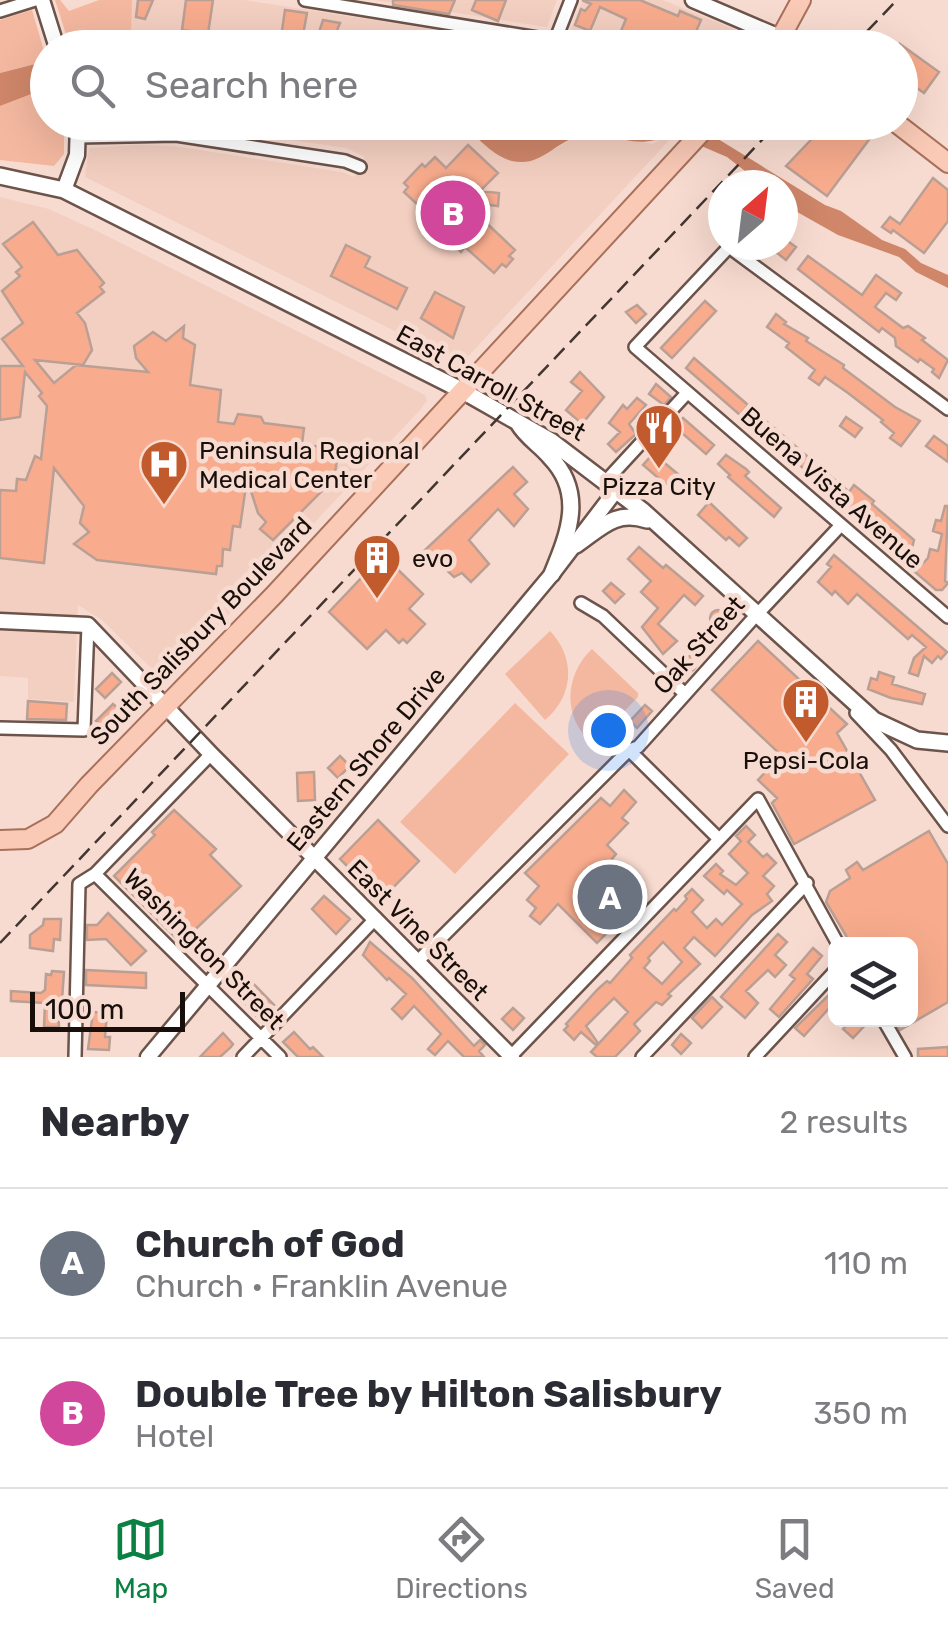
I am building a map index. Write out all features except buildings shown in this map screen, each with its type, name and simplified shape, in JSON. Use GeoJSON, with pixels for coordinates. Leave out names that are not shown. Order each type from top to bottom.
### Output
{"type":"FeatureCollection","features":[{"type":"Feature","properties":{"kind":"main road"},"geometry":{"type":"LineString","coordinates":[[789,30],[800,0]]}},
{"type":"Feature","properties":{"kind":"main road","name":"South Salisbury Boulevard"},"geometry":{"type":"LineString","coordinates":[[0,840],[28,839],[46,831],[274,596],[694,140]]}},
{"type":"Feature","properties":{"kind":"main road"},"geometry":{"type":"LineString","coordinates":[[918,140],[948,163]]}},
{"type":"Feature","properties":{"kind":"main road","name":"East Carroll Street"},"geometry":{"type":"LineString","coordinates":[[0,176],[64,190],[461,390],[552,440],[655,522],[846,697],[894,732],[917,740],[948,743]]}},
{"type":"Feature","properties":{"kind":"main road"},"geometry":{"type":"LineString","coordinates":[[516,420],[529,440],[555,461],[572,498],[568,534],[552,574]]}},
{"type":"Feature","properties":{"kind":"main road"},"geometry":{"type":"LineString","coordinates":[[576,545],[618,516],[628,514],[655,522]]}},
{"type":"Feature","properties":{"kind":"street"},"geometry":{"type":"LineString","coordinates":[[0,11],[38,0],[50,30]]}},
{"type":"Feature","properties":{"kind":"street"},"geometry":{"type":"LineString","coordinates":[[305,0],[340,2],[498,30]]}},
{"type":"Feature","properties":{"kind":"street"},"geometry":{"type":"LineString","coordinates":[[559,30],[571,0]]}},
{"type":"Feature","properties":{"kind":"street"},"geometry":{"type":"LineString","coordinates":[[693,0],[755,30]]}},
{"type":"Feature","properties":{"kind":"street"},"geometry":{"type":"LineString","coordinates":[[64,190],[75,164],[77,140]]}},
{"type":"Feature","properties":{"kind":"street"},"geometry":{"type":"LineString","coordinates":[[208,140],[345,161],[360,168]]}},
{"type":"Feature","properties":{"kind":"street","name":"Buena Vista Avenue"},"geometry":{"type":"LineString","coordinates":[[717,260],[635,348],[948,617]]}},
{"type":"Feature","properties":{"kind":"street"},"geometry":{"type":"LineString","coordinates":[[747,260],[948,409]]}},
{"type":"Feature","properties":{"kind":"street"},"geometry":{"type":"LineString","coordinates":[[612,485],[687,393]]}},
{"type":"Feature","properties":{"kind":"street","name":"Eastern Shore Drive"},"geometry":{"type":"LineString","coordinates":[[148,1057],[576,545],[612,485]]}},
{"type":"Feature","properties":{"kind":"street","name":"Oak Street"},"geometry":{"type":"LineString","coordinates":[[418,961],[629,750],[638,748],[841,525]]}},
{"type":"Feature","properties":{"kind":"street"},"geometry":{"type":"LineString","coordinates":[[581,603],[603,616],[686,694]]}},
{"type":"Feature","properties":{"kind":"street"},"geometry":{"type":"LineString","coordinates":[[0,621],[88,624],[84,730],[0,728]]}},
{"type":"Feature","properties":{"kind":"street","name":"East Vine Street"},"geometry":{"type":"LineString","coordinates":[[88,624],[210,754],[512,1057]]}},
{"type":"Feature","properties":{"kind":"street"},"geometry":{"type":"LineString","coordinates":[[846,697],[854,712],[891,750],[948,826]]}},
{"type":"Feature","properties":{"kind":"street"},"geometry":{"type":"LineString","coordinates":[[629,750],[719,840]]}},
{"type":"Feature","properties":{"kind":"street"},"geometry":{"type":"LineString","coordinates":[[75,1057],[79,884],[95,874],[210,754]]}},
{"type":"Feature","properties":{"kind":"street"},"geometry":{"type":"LineString","coordinates":[[512,1057],[758,799],[834,937]]}},
{"type":"Feature","properties":{"kind":"street","name":"Washington Street"},"geometry":{"type":"LineString","coordinates":[[95,874],[280,1057]]}},
{"type":"Feature","properties":{"kind":"street"},"geometry":{"type":"LineString","coordinates":[[642,1057],[806,883]]}},
{"type":"Feature","properties":{"kind":"street"},"geometry":{"type":"LineString","coordinates":[[243,1057],[376,918]]}},
{"type":"Feature","properties":{"kind":"street"},"geometry":{"type":"LineString","coordinates":[[755,1057],[828,979]]}},
{"type":"Feature","properties":{"kind":"street"},"geometry":{"type":"LineString","coordinates":[[886,1027],[905,1057]]}},
{"type":"Feature","properties":{"kind":"shaded area"},"geometry":{"type":"Polygon","coordinates":[[[55,0],[60,0],[69,11],[99,0],[132,0],[131,30],[65,30],[55,0]]]}},
{"type":"Feature","properties":{"kind":"shaded area"},"geometry":{"type":"Polygon","coordinates":[[[132,0],[245,0],[438,30],[131,30],[132,0]]]}},
{"type":"Feature","properties":{"kind":"shaded area"},"geometry":{"type":"Polygon","coordinates":[[[374,0],[557,0],[547,27],[374,0]]]}},
{"type":"Feature","properties":{"kind":"shaded area"},"geometry":{"type":"Polygon","coordinates":[[[583,0],[663,0],[736,30],[570,30],[583,0]]]}},
{"type":"Feature","properties":{"kind":"shaded area"},"geometry":{"type":"Polygon","coordinates":[[[32,10],[38,30],[30,30],[30,65],[0,73],[0,20],[32,10]]]}},
{"type":"Feature","properties":{"kind":"shaded area"},"geometry":{"type":"Polygon","coordinates":[[[30,65],[30,95],[0,106],[0,73],[30,65]]]}},
{"type":"Feature","properties":{"kind":"shaded area"},"geometry":{"type":"Polygon","coordinates":[[[30,95],[30,140],[64,140],[64,154],[54,166],[0,160],[0,106],[30,95]]]}},
{"type":"Feature","properties":{"kind":"shaded area"},"geometry":{"type":"Polygon","coordinates":[[[292,140],[478,140],[502,158],[520,162],[537,159],[570,140],[653,144],[669,140],[461,364],[85,177],[89,148],[136,145],[173,146],[354,177],[365,157],[346,148],[292,140]]]}},
{"type":"Feature","properties":{"kind":"shaded area"},"geometry":{"type":"Polygon","coordinates":[[[479,140],[570,140],[532,161],[512,161],[479,140]]]}},
{"type":"Feature","properties":{"kind":"shaded area"},"geometry":{"type":"Polygon","coordinates":[[[687,140],[720,140],[768,170],[744,170],[727,157],[687,140]]]}},
{"type":"Feature","properties":{"kind":"shaded area"},"geometry":{"type":"Polygon","coordinates":[[[798,188],[841,211],[882,240],[905,249],[921,263],[948,275],[948,288],[916,272],[899,257],[838,235],[798,212],[798,188]]]}},
{"type":"Feature","properties":{"kind":"shaded area","name":"Peninsula Regional Medical Center"},"geometry":{"type":"Polygon","coordinates":[[[0,197],[49,209],[97,231],[425,395],[427,401],[420,410],[165,682],[102,620],[78,605],[74,702],[28,699],[28,678],[0,676],[0,197]]]}},
{"type":"Feature","properties":{"kind":"shaded area"},"geometry":{"type":"Polygon","coordinates":[[[550,631],[564,653],[568,677],[562,700],[545,720],[505,674],[550,631]]]}},
{"type":"Feature","properties":{"kind":"shaded area"},"geometry":{"type":"Polygon","coordinates":[[[592,649],[638,693],[593,744],[576,722],[570,697],[576,671],[592,649]]]}},
{"type":"Feature","properties":{"kind":"shaded area"},"geometry":{"type":"Polygon","coordinates":[[[515,703],[569,754],[455,874],[400,822],[515,703]]]}},
{"type":"Feature","properties":{"kind":"railway"},"geometry":{"type":"LineString","coordinates":[[868,30],[897,0]]}},
{"type":"Feature","properties":{"kind":"railway"},"geometry":{"type":"LineString","coordinates":[[0,943],[762,140]]}},
{"type":"Feature","properties":{"kind":"place","name":"Double Tree by Hilton Salisbury"},"geometry":{"type":"Point","coordinates":[453,213]}},
{"type":"Feature","properties":{"kind":"place","name":"Pizza City"},"geometry":{"type":"Point","coordinates":[659,470]}},
{"type":"Feature","properties":{"kind":"place","name":"Peninsula Regional Medical Center"},"geometry":{"type":"Point","coordinates":[164,506]}},
{"type":"Feature","properties":{"kind":"place","name":"evo"},"geometry":{"type":"Point","coordinates":[377,600]}},
{"type":"Feature","properties":{"kind":"place","name":"Pepsi-Cola"},"geometry":{"type":"Point","coordinates":[806,744]}},
{"type":"Feature","properties":{"kind":"place","name":"Church of God"},"geometry":{"type":"Point","coordinates":[610,897]}}]}
